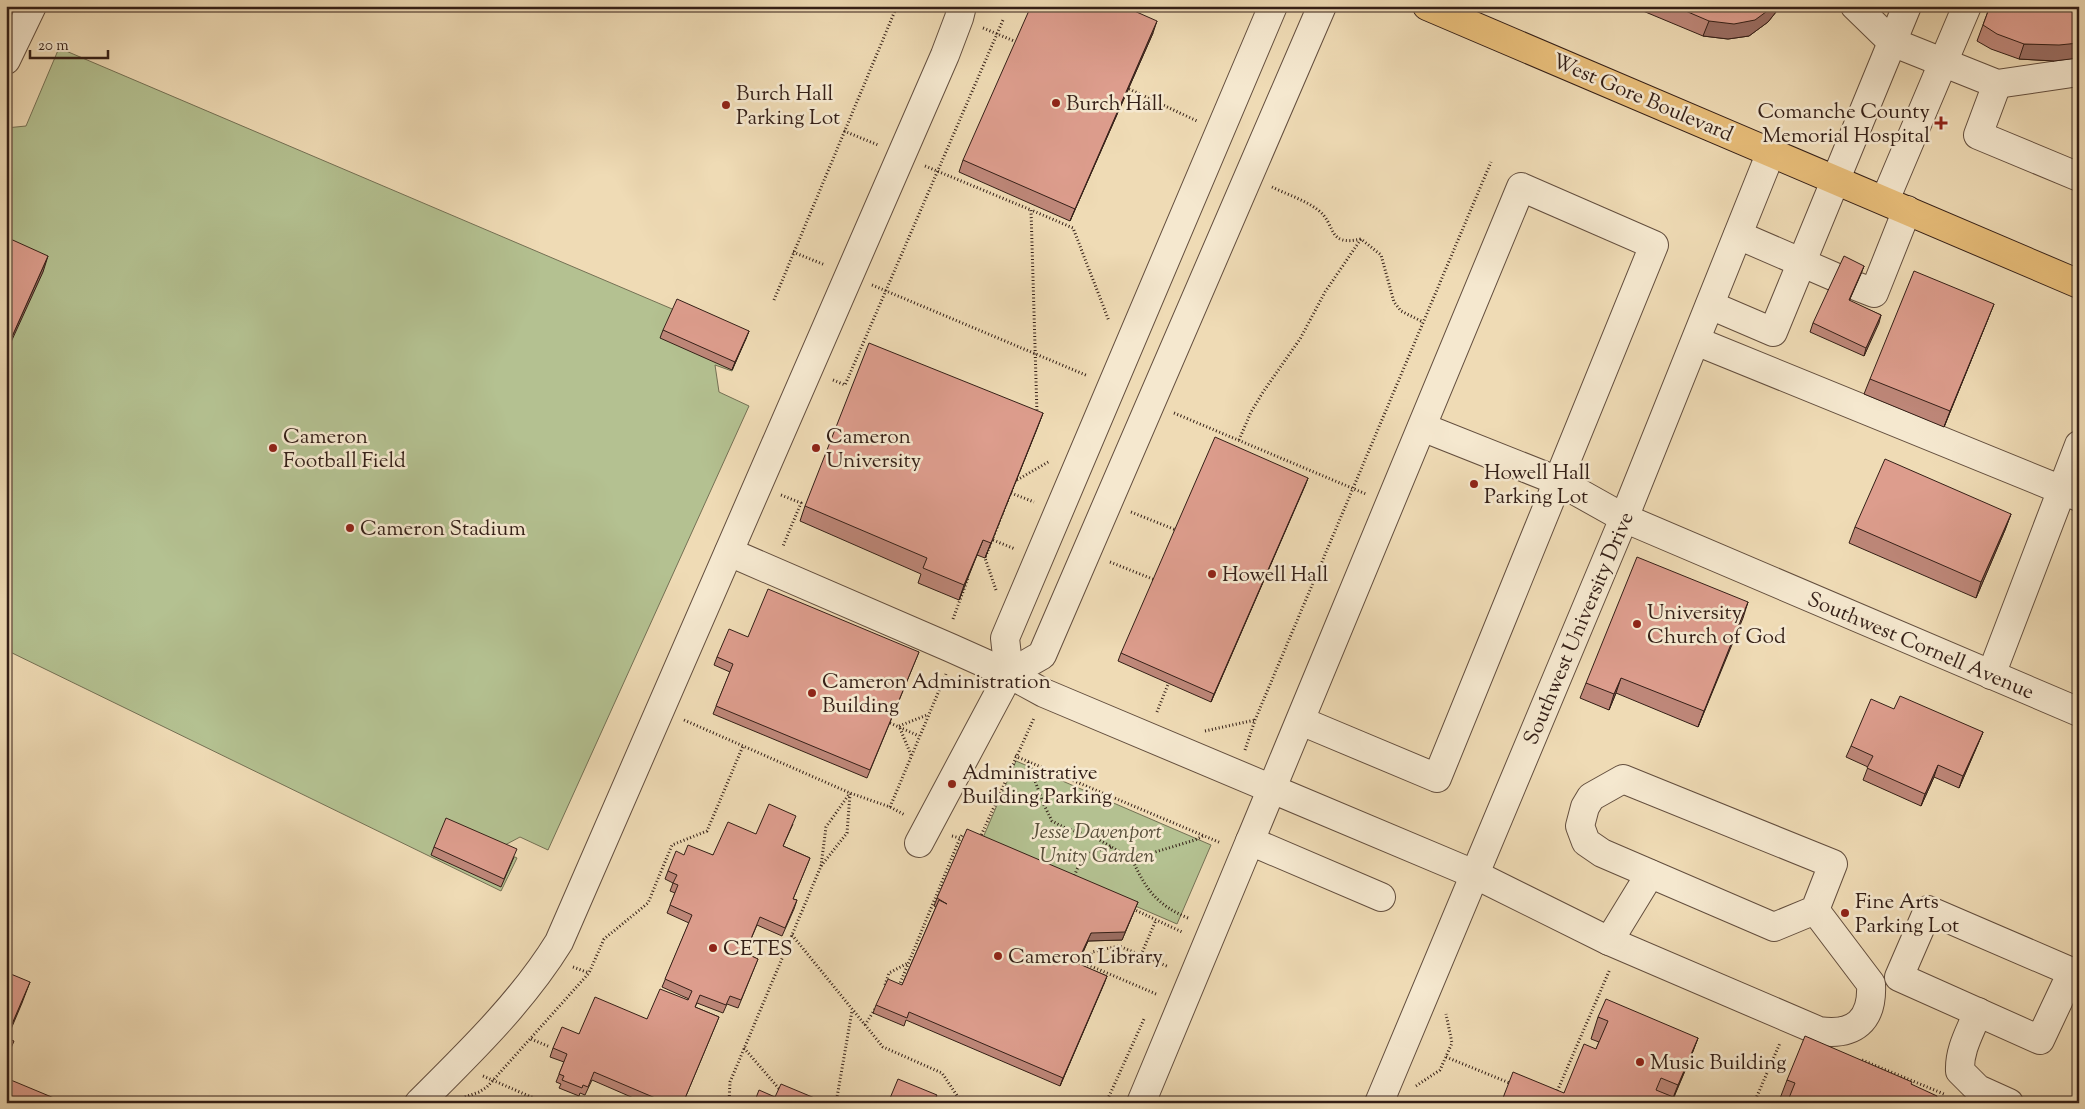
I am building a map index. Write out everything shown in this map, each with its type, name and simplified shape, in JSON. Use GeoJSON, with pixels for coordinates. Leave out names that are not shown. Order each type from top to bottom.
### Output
{"type":"FeatureCollection","features":[{"type":"Feature","properties":{"kind":"main road","name":"West Gore Boulevard"},"geometry":{"type":"LineString","coordinates":[[1427,6],[2079,284]]}},
{"type":"Feature","properties":{"kind":"street"},"geometry":{"type":"LineString","coordinates":[[6,60],[32,6]]}},
{"type":"Feature","properties":{"kind":"street"},"geometry":{"type":"LineString","coordinates":[[419,1103],[457,1065],[530,983],[559,942],[960,18],[962,6]]}},
{"type":"Feature","properties":{"kind":"street"},"geometry":{"type":"LineString","coordinates":[[1009,674],[1005,638],[1274,6]]}},
{"type":"Feature","properties":{"kind":"street"},"geometry":{"type":"LineString","coordinates":[[919,843],[1009,674],[1042,655],[1322,6]]}},
{"type":"Feature","properties":{"kind":"street"},"geometry":{"type":"LineString","coordinates":[[1855,6],[1892,42],[1997,84],[2079,72]]}},
{"type":"Feature","properties":{"kind":"street"},"geometry":{"type":"LineString","coordinates":[[1710,306],[1773,332],[1907,6]]}},
{"type":"Feature","properties":{"kind":"street"},"geometry":{"type":"LineString","coordinates":[[1738,235],[1874,292],[1896,205],[1944,62],[1967,6]]}},
{"type":"Feature","properties":{"kind":"street"},"geometry":{"type":"LineString","coordinates":[[1997,84],[1978,134],[2079,178]]}},
{"type":"Feature","properties":{"kind":"street","name":"Southwest University Drive"},"geometry":{"type":"LineString","coordinates":[[1379,1103],[1624,518],[1771,152]]}},
{"type":"Feature","properties":{"kind":"street"},"geometry":{"type":"LineString","coordinates":[[1141,1103],[1521,187],[1654,245],[1437,778],[1301,721]]}},
{"type":"Feature","properties":{"kind":"street"},"geometry":{"type":"LineString","coordinates":[[1696,341],[2071,494]]}},
{"type":"Feature","properties":{"kind":"street","name":"Southwest Cornell Avenue"},"geometry":{"type":"LineString","coordinates":[[1422,426],[1558,481],[1624,518],[2079,712]]}},
{"type":"Feature","properties":{"kind":"street"},"geometry":{"type":"LineString","coordinates":[[1991,675],[2071,494],[2079,445]]}},
{"type":"Feature","properties":{"kind":"street"},"geometry":{"type":"LineString","coordinates":[[729,552],[1009,674],[1044,693],[1474,874],[1611,953],[1819,1030],[1834,1033],[1845,1031],[1857,1025],[1867,1012],[1872,998],[1871,984],[1815,910]]}},
{"type":"Feature","properties":{"kind":"street"},"geometry":{"type":"LineString","coordinates":[[1622,779],[1833,864],[1815,910],[1774,928],[1602,853],[1586,842],[1580,826],[1585,807],[1591,797],[1622,779]]}},
{"type":"Feature","properties":{"kind":"street"},"geometry":{"type":"LineString","coordinates":[[1250,841],[1382,897]]}},
{"type":"Feature","properties":{"kind":"street"},"geometry":{"type":"LineString","coordinates":[[1611,953],[1650,874]]}},
{"type":"Feature","properties":{"kind":"street"},"geometry":{"type":"LineString","coordinates":[[1928,910],[2072,972],[2040,1040],[1978,1012],[1899,977],[1928,910]]}},
{"type":"Feature","properties":{"kind":"street"},"geometry":{"type":"LineString","coordinates":[[1978,1012],[1963,1048],[1960,1059],[1960,1071],[1978,1089],[1999,1101]]}},
{"type":"Feature","properties":{"kind":"path"},"geometry":{"type":"LineString","coordinates":[[774,300],[897,6]]}},
{"type":"Feature","properties":{"kind":"path"},"geometry":{"type":"LineString","coordinates":[[831,379],[845,385],[1003,20]]}},
{"type":"Feature","properties":{"kind":"path"},"geometry":{"type":"LineString","coordinates":[[1129,89],[1203,124]]}},
{"type":"Feature","properties":{"kind":"path"},"geometry":{"type":"LineString","coordinates":[[844,131],[1072,228],[1110,322]]}},
{"type":"Feature","properties":{"kind":"path"},"geometry":{"type":"LineString","coordinates":[[1243,754],[1255,720],[1491,162]]}},
{"type":"Feature","properties":{"kind":"path"},"geometry":{"type":"LineString","coordinates":[[1264,183],[1316,208],[1324,215],[1332,232],[1339,238],[1347,242],[1361,240],[1381,254],[1394,302],[1401,310],[1423,322]]}},
{"type":"Feature","properties":{"kind":"path"},"geometry":{"type":"LineString","coordinates":[[998,594],[985,558],[1037,429],[1032,210]]}},
{"type":"Feature","properties":{"kind":"path"},"geometry":{"type":"LineString","coordinates":[[1239,440],[1251,412],[1263,392],[1300,339],[1325,292],[1361,240]]}},
{"type":"Feature","properties":{"kind":"path"},"geometry":{"type":"LineString","coordinates":[[793,252],[1112,386]]}},
{"type":"Feature","properties":{"kind":"path"},"geometry":{"type":"LineString","coordinates":[[1152,403],[1353,488]]}},
{"type":"Feature","properties":{"kind":"path"},"geometry":{"type":"LineString","coordinates":[[1274,462],[1277,456]]}},
{"type":"Feature","properties":{"kind":"path"},"geometry":{"type":"LineString","coordinates":[[1017,480],[1050,461]]}},
{"type":"Feature","properties":{"kind":"path"},"geometry":{"type":"LineString","coordinates":[[774,492],[801,503],[781,551]]}},
{"type":"Feature","properties":{"kind":"path"},"geometry":{"type":"LineString","coordinates":[[1124,508],[1177,530]]}},
{"type":"Feature","properties":{"kind":"path"},"geometry":{"type":"LineString","coordinates":[[977,555],[985,558]]}},
{"type":"Feature","properties":{"kind":"path"},"geometry":{"type":"LineString","coordinates":[[1102,559],[1156,580]]}},
{"type":"Feature","properties":{"kind":"path"},"geometry":{"type":"LineString","coordinates":[[952,627],[953,614],[970,573]]}},
{"type":"Feature","properties":{"kind":"path"},"geometry":{"type":"LineString","coordinates":[[660,710],[850,793],[890,807],[950,666]]}},
{"type":"Feature","properties":{"kind":"path"},"geometry":{"type":"LineString","coordinates":[[1155,716],[1169,682]]}},
{"type":"Feature","properties":{"kind":"path"},"geometry":{"type":"LineString","coordinates":[[899,726],[928,715]]}},
{"type":"Feature","properties":{"kind":"path"},"geometry":{"type":"LineString","coordinates":[[978,842],[1035,715]]}},
{"type":"Feature","properties":{"kind":"path"},"geometry":{"type":"LineString","coordinates":[[1203,731],[1255,720]]}},
{"type":"Feature","properties":{"kind":"path"},"geometry":{"type":"LineString","coordinates":[[890,723],[919,736]]}},
{"type":"Feature","properties":{"kind":"path"},"geometry":{"type":"LineString","coordinates":[[899,726],[912,755]]}},
{"type":"Feature","properties":{"kind":"path"},"geometry":{"type":"LineString","coordinates":[[463,1098],[479,1092],[493,1081],[589,973],[604,939],[648,904],[672,845],[707,831],[743,746]]}},
{"type":"Feature","properties":{"kind":"path"},"geometry":{"type":"LineString","coordinates":[[1015,756],[1221,843]]}},
{"type":"Feature","properties":{"kind":"path"},"geometry":{"type":"LineString","coordinates":[[1028,762],[1044,805],[1052,820],[1098,839],[1132,860],[1140,876],[1164,907],[1188,918]]}},
{"type":"Feature","properties":{"kind":"path"},"geometry":{"type":"LineString","coordinates":[[821,866],[826,827],[850,793]]}},
{"type":"Feature","properties":{"kind":"path"},"geometry":{"type":"LineString","coordinates":[[729,1103],[730,1082],[821,866],[847,833],[850,793]]}},
{"type":"Feature","properties":{"kind":"path"},"geometry":{"type":"LineString","coordinates":[[1132,860],[1195,840],[1203,835]]}},
{"type":"Feature","properties":{"kind":"path"},"geometry":{"type":"LineString","coordinates":[[898,989],[960,838]]}},
{"type":"Feature","properties":{"kind":"path"},"geometry":{"type":"LineString","coordinates":[[1072,881],[1080,862],[1091,852],[1111,847]]}},
{"type":"Feature","properties":{"kind":"path"},"geometry":{"type":"LineString","coordinates":[[1130,908],[1182,932],[1179,941]]}},
{"type":"Feature","properties":{"kind":"path"},"geometry":{"type":"LineString","coordinates":[[1141,955],[1156,920]]}},
{"type":"Feature","properties":{"kind":"path"},"geometry":{"type":"LineString","coordinates":[[792,935],[883,1047],[942,1073],[962,1103]]}},
{"type":"Feature","properties":{"kind":"path"},"geometry":{"type":"LineString","coordinates":[[1156,994],[1086,964],[1092,952],[1120,946],[1168,967],[1172,958]]}},
{"type":"Feature","properties":{"kind":"path"},"geometry":{"type":"LineString","coordinates":[[1553,1101],[1611,953]]}},
{"type":"Feature","properties":{"kind":"path"},"geometry":{"type":"LineString","coordinates":[[885,987],[889,973],[909,962]]}},
{"type":"Feature","properties":{"kind":"path"},"geometry":{"type":"LineString","coordinates":[[1153,1002],[1160,985]]}},
{"type":"Feature","properties":{"kind":"path"},"geometry":{"type":"LineString","coordinates":[[865,1025],[877,1004]]}},
{"type":"Feature","properties":{"kind":"path"},"geometry":{"type":"LineString","coordinates":[[1413,1088],[1440,1070],[1452,1043],[1444,1007]]}},
{"type":"Feature","properties":{"kind":"path"},"geometry":{"type":"LineString","coordinates":[[836,1103],[852,1010]]}},
{"type":"Feature","properties":{"kind":"path"},"geometry":{"type":"LineString","coordinates":[[1084,1103],[1097,1100],[1104,1103],[1146,1016]]}},
{"type":"Feature","properties":{"kind":"path"},"geometry":{"type":"LineString","coordinates":[[1754,1103],[1782,1037]]}},
{"type":"Feature","properties":{"kind":"path"},"geometry":{"type":"LineString","coordinates":[[531,1039],[550,1047]]}},
{"type":"Feature","properties":{"kind":"path"},"geometry":{"type":"LineString","coordinates":[[744,1048],[779,1090],[786,1094]]}},
{"type":"Feature","properties":{"kind":"path"},"geometry":{"type":"LineString","coordinates":[[1446,1057],[1517,1086]]}},
{"type":"Feature","properties":{"kind":"path"},"geometry":{"type":"LineString","coordinates":[[1857,1059],[1946,1095]]}},
{"type":"Feature","properties":{"kind":"path"},"geometry":{"type":"LineString","coordinates":[[457,1065],[545,1103]]}},
{"type":"Feature","properties":{"kind":"green space","name":"Cameron Stadium"},"geometry":{"type":"Polygon","coordinates":[[[59,48],[745,340],[732,371],[715,365],[719,392],[749,406],[548,850],[520,837],[505,845],[502,851],[517,858],[501,891],[6,650],[6,209],[10,202],[6,200],[6,177],[9,172],[6,171],[6,128],[26,126],[59,48]]]}},
{"type":"Feature","properties":{"kind":"green space","name":"Jesse Davenport Unity Garden"},"geometry":{"type":"Polygon","coordinates":[[[1016,761],[1211,845],[1177,924],[982,840],[1016,761]]]}},
{"type":"Feature","properties":{"kind":"building","name":"Burch Hall"},"geometry":{"type":"Polygon","coordinates":[[[1031,6],[1123,6],[1157,21],[1075,209],[963,160],[1031,6]]]}},
{"type":"Feature","properties":{"kind":"building"},"geometry":{"type":"Polygon","coordinates":[[[1674,6],[1774,6],[1755,20],[1734,24],[1709,21],[1674,6]]]}},
{"type":"Feature","properties":{"kind":"building"},"geometry":{"type":"Polygon","coordinates":[[[1990,6],[2079,6],[2079,43],[2059,45],[2024,44],[1997,34],[1983,25],[1990,6]]]}},
{"type":"Feature","properties":{"kind":"building"},"geometry":{"type":"Polygon","coordinates":[[[6,237],[48,256],[6,350],[6,237]]]}},
{"type":"Feature","properties":{"kind":"building"},"geometry":{"type":"Polygon","coordinates":[[[1844,256],[1864,266],[1849,300],[1881,315],[1866,348],[1813,323],[1844,256]]]}},
{"type":"Feature","properties":{"kind":"building"},"geometry":{"type":"Polygon","coordinates":[[[1914,271],[1994,304],[1950,411],[1870,379],[1914,271]]]}},
{"type":"Feature","properties":{"kind":"building"},"geometry":{"type":"Polygon","coordinates":[[[677,299],[749,331],[735,362],[663,330],[677,299]]]}},
{"type":"Feature","properties":{"kind":"building"},"geometry":{"type":"Polygon","coordinates":[[[869,343],[1043,413],[991,543],[983,540],[964,585],[923,568],[927,558],[805,506],[869,343]]]}},
{"type":"Feature","properties":{"kind":"building","name":"Howell Hall"},"geometry":{"type":"Polygon","coordinates":[[[1215,437],[1308,478],[1214,694],[1121,653],[1215,437]]]}},
{"type":"Feature","properties":{"kind":"building"},"geometry":{"type":"Polygon","coordinates":[[[1885,459],[2011,514],[1981,582],[1855,527],[1885,459]]]}},
{"type":"Feature","properties":{"kind":"building"},"geometry":{"type":"Polygon","coordinates":[[[1637,557],[1748,602],[1704,711],[1621,678],[1614,694],[1586,683],[1637,557]]]}},
{"type":"Feature","properties":{"kind":"building","name":"Cameron Administration Building"},"geometry":{"type":"Polygon","coordinates":[[[768,589],[919,652],[870,770],[716,706],[733,664],[717,657],[729,629],[748,637],[768,589]]]}},
{"type":"Feature","properties":{"kind":"building"},"geometry":{"type":"Polygon","coordinates":[[[1900,696],[1983,732],[1963,776],[1938,765],[1925,794],[1867,768],[1873,756],[1851,746],[1871,699],[1894,709],[1900,696]]]}},
{"type":"Feature","properties":{"kind":"building","name":"CETES"},"geometry":{"type":"Polygon","coordinates":[[[769,804],[796,816],[783,846],[810,858],[793,899],[797,900],[785,928],[760,917],[745,953],[758,959],[741,1000],[730,996],[726,1005],[700,995],[695,1007],[719,1017],[683,1103],[659,1103],[660,1100],[594,1072],[588,1087],[583,1085],[582,1088],[562,1080],[564,1076],[559,1074],[567,1054],[553,1048],[562,1027],[579,1034],[595,997],[647,1019],[660,989],[688,1000],[692,991],[665,979],[692,915],[670,905],[678,885],[673,883],[677,875],[668,871],[676,851],[684,855],[688,845],[713,855],[728,822],[756,834],[769,804]]]}},
{"type":"Feature","properties":{"kind":"building"},"geometry":{"type":"Polygon","coordinates":[[[446,818],[517,849],[504,879],[434,847],[446,818]]]}},
{"type":"Feature","properties":{"kind":"building","name":"Cameron Library"},"geometry":{"type":"Polygon","coordinates":[[[967,829],[1138,902],[1125,932],[1091,933],[1077,963],[1107,976],[1063,1078],[909,1012],[907,1018],[876,1005],[888,979],[902,985],[939,900],[947,904],[937,898],[967,829]]]}},
{"type":"Feature","properties":{"kind":"building"},"geometry":{"type":"Polygon","coordinates":[[[6,972],[30,982],[6,1038],[6,972]]]}},
{"type":"Feature","properties":{"kind":"building","name":"Music Building"},"geometry":{"type":"Polygon","coordinates":[[[1606,999],[1698,1038],[1678,1085],[1661,1078],[1656,1090],[1688,1103],[1501,1103],[1513,1072],[1564,1093],[1584,1044],[1596,1049],[1608,1021],[1598,1017],[1606,999]]]}},
{"type":"Feature","properties":{"kind":"building"},"geometry":{"type":"Polygon","coordinates":[[[1805,1036],[1912,1082],[1911,1084],[1937,1096],[1935,1103],[1787,1103],[1795,1083],[1787,1080],[1805,1036]]]}},
{"type":"Feature","properties":{"kind":"building"},"geometry":{"type":"Polygon","coordinates":[[[6,1038],[14,1041],[6,1060],[6,1038]]]}},
{"type":"Feature","properties":{"kind":"building"},"geometry":{"type":"Polygon","coordinates":[[[6,1078],[54,1098],[52,1103],[6,1103],[6,1078]]]}},
{"type":"Feature","properties":{"kind":"building"},"geometry":{"type":"Polygon","coordinates":[[[898,1079],[937,1095],[933,1103],[888,1103],[898,1079]]]}},
{"type":"Feature","properties":{"kind":"building"},"geometry":{"type":"Polygon","coordinates":[[[781,1084],[817,1099],[815,1103],[754,1103],[759,1090],[775,1097],[781,1084]]]}},
{"type":"Feature","properties":{"kind":"place","name":"Burch Hall"},"geometry":{"type":"Point","coordinates":[1056,103]}},
{"type":"Feature","properties":{"kind":"place","name":"Burch Hall Parking Lot"},"geometry":{"type":"Point","coordinates":[726,105]}},
{"type":"Feature","properties":{"kind":"place","name":"Comanche County Memorial Hospital"},"geometry":{"type":"Point","coordinates":[1941,123]}},
{"type":"Feature","properties":{"kind":"place","name":"Cameron Football Field"},"geometry":{"type":"Point","coordinates":[273,448]}},
{"type":"Feature","properties":{"kind":"place","name":"Cameron University"},"geometry":{"type":"Point","coordinates":[816,448]}},
{"type":"Feature","properties":{"kind":"place","name":"Howell Hall Parking Lot"},"geometry":{"type":"Point","coordinates":[1474,484]}},
{"type":"Feature","properties":{"kind":"place","name":"Cameron Stadium"},"geometry":{"type":"Point","coordinates":[350,528]}},
{"type":"Feature","properties":{"kind":"place","name":"Howell Hall"},"geometry":{"type":"Point","coordinates":[1212,574]}},
{"type":"Feature","properties":{"kind":"place","name":"University Church of God"},"geometry":{"type":"Point","coordinates":[1637,624]}},
{"type":"Feature","properties":{"kind":"place","name":"Cameron Administration Building"},"geometry":{"type":"Point","coordinates":[812,693]}},
{"type":"Feature","properties":{"kind":"place","name":"Administrative Building Parking"},"geometry":{"type":"Point","coordinates":[952,784]}},
{"type":"Feature","properties":{"kind":"place","name":"Fine Arts Parking Lot"},"geometry":{"type":"Point","coordinates":[1845,913]}},
{"type":"Feature","properties":{"kind":"place","name":"CETES"},"geometry":{"type":"Point","coordinates":[713,948]}},
{"type":"Feature","properties":{"kind":"place","name":"Cameron Library"},"geometry":{"type":"Point","coordinates":[998,956]}},
{"type":"Feature","properties":{"kind":"place","name":"Music Building"},"geometry":{"type":"Point","coordinates":[1640,1062]}}]}
